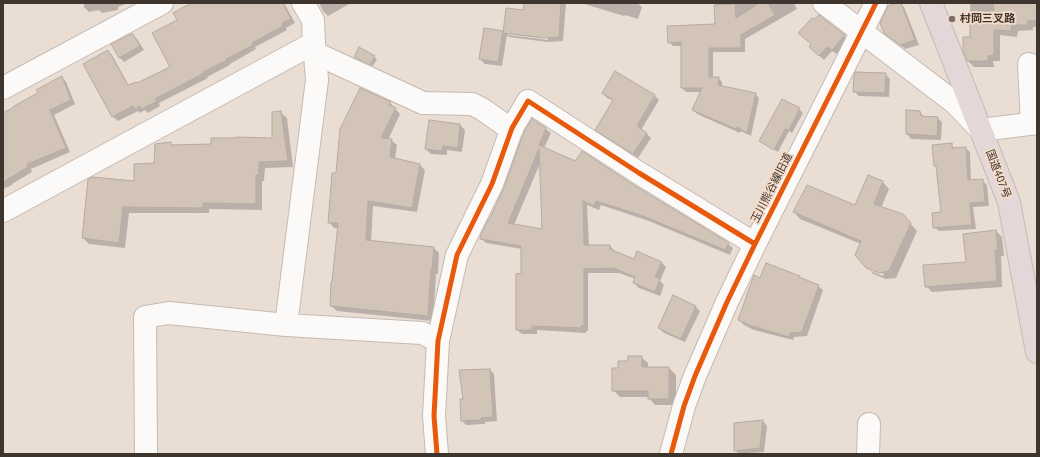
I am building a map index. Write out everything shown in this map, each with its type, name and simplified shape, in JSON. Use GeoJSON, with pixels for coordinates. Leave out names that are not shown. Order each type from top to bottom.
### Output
{"type":"FeatureCollection","features":[{"type":"Feature","properties":{"kind":"highway","name":"国道407号"},"geometry":{"type":"LineString","coordinates":[[931,3],[1010,202],[1037,352]]}},
{"type":"Feature","properties":{"kind":"street"},"geometry":{"type":"LineString","coordinates":[[3,88],[162,3]]}},
{"type":"Feature","properties":{"kind":"street"},"geometry":{"type":"LineString","coordinates":[[286,325],[317,80],[313,20],[304,3]]}},
{"type":"Feature","properties":{"kind":"street"},"geometry":{"type":"LineString","coordinates":[[824,3],[955,103],[981,130],[1035,123],[1029,64]]}},
{"type":"Feature","properties":{"kind":"street","name":"玉川熊谷線旧道"},"geometry":{"type":"LineString","coordinates":[[671,454],[694,376],[727,302],[876,3]]}},
{"type":"Feature","properties":{"kind":"street"},"geometry":{"type":"LineString","coordinates":[[314,48],[423,103],[472,104],[482,109],[512,130]]}},
{"type":"Feature","properties":{"kind":"street"},"geometry":{"type":"LineString","coordinates":[[3,211],[314,48]]}},
{"type":"Feature","properties":{"kind":"street"},"geometry":{"type":"LineString","coordinates":[[437,454],[434,416],[438,341],[458,255],[492,184],[512,130],[528,101],[639,173],[755,244]]}},
{"type":"Feature","properties":{"kind":"street"},"geometry":{"type":"LineString","coordinates":[[146,454],[145,317],[169,313],[286,325],[422,333],[438,341]]}},
{"type":"Feature","properties":{"kind":"street"},"geometry":{"type":"LineString","coordinates":[[868,454],[869,424]]}},
{"type":"Feature","properties":{"kind":"building"},"geometry":{"type":"Polygon","coordinates":[[[191,3],[283,3],[291,19],[282,23],[283,26],[252,43],[253,45],[155,99],[157,101],[142,109],[140,106],[135,109],[133,106],[112,117],[83,64],[108,50],[128,85],[137,83],[170,67],[152,33],[177,20],[173,13],[191,3]]]}},
{"type":"Feature","properties":{"kind":"building"},"geometry":{"type":"Polygon","coordinates":[[[524,3],[561,3],[559,37],[543,38],[503,33],[506,8],[523,10],[524,3]]]}},
{"type":"Feature","properties":{"kind":"building"},"geometry":{"type":"Polygon","coordinates":[[[760,3],[768,3],[775,15],[741,35],[741,48],[709,48],[709,77],[719,77],[718,85],[756,93],[747,133],[737,127],[736,129],[692,110],[702,88],[681,88],[681,42],[668,43],[667,26],[715,24],[714,5],[735,4],[736,18],[760,3]]]}},
{"type":"Feature","properties":{"kind":"building"},"geometry":{"type":"Polygon","coordinates":[[[901,3],[915,40],[900,45],[884,33],[880,23],[888,6],[901,3]]]}},
{"type":"Feature","properties":{"kind":"building"},"geometry":{"type":"Polygon","coordinates":[[[993,3],[1037,3],[1037,20],[1027,21],[1028,25],[1012,25],[1011,31],[994,30],[994,55],[988,56],[988,61],[967,61],[963,51],[963,37],[970,37],[970,12],[994,10],[993,3]]]}},
{"type":"Feature","properties":{"kind":"building"},"geometry":{"type":"Polygon","coordinates":[[[819,15],[845,35],[832,50],[827,47],[819,56],[809,47],[811,44],[798,33],[812,18],[814,19],[819,15]]]}},
{"type":"Feature","properties":{"kind":"building"},"geometry":{"type":"Polygon","coordinates":[[[484,28],[503,31],[498,62],[479,59],[484,28]]]}},
{"type":"Feature","properties":{"kind":"building"},"geometry":{"type":"Polygon","coordinates":[[[133,34],[140,46],[119,58],[111,44],[133,34]]]}},
{"type":"Feature","properties":{"kind":"building"},"geometry":{"type":"Polygon","coordinates":[[[359,47],[375,56],[370,65],[354,57],[359,47]]]}},
{"type":"Feature","properties":{"kind":"building"},"geometry":{"type":"Polygon","coordinates":[[[615,71],[655,95],[637,126],[647,133],[633,154],[595,130],[613,100],[602,93],[615,71]]]}},
{"type":"Feature","properties":{"kind":"building"},"geometry":{"type":"Polygon","coordinates":[[[855,72],[886,73],[885,93],[853,92],[855,72]]]}},
{"type":"Feature","properties":{"kind":"building"},"geometry":{"type":"Polygon","coordinates":[[[62,76],[71,100],[50,110],[66,148],[27,164],[28,167],[3,182],[3,113],[38,93],[36,90],[62,76]]]}},
{"type":"Feature","properties":{"kind":"building"},"geometry":{"type":"Polygon","coordinates":[[[360,88],[391,102],[389,105],[396,108],[381,138],[392,139],[390,157],[420,164],[412,208],[368,201],[366,240],[434,247],[428,316],[330,306],[331,282],[338,223],[328,223],[332,173],[336,173],[340,129],[360,88]]]}},
{"type":"Feature","properties":{"kind":"building"},"geometry":{"type":"Polygon","coordinates":[[[782,99],[800,108],[789,130],[785,129],[774,150],[759,141],[782,99]]]}},
{"type":"Feature","properties":{"kind":"building"},"geometry":{"type":"Polygon","coordinates":[[[906,110],[920,111],[921,116],[938,117],[937,136],[906,134],[906,110]]]}},
{"type":"Feature","properties":{"kind":"building"},"geometry":{"type":"Polygon","coordinates":[[[281,111],[288,161],[259,162],[259,175],[256,175],[256,204],[203,203],[203,208],[123,207],[119,243],[82,238],[88,179],[93,177],[134,181],[134,164],[154,163],[155,144],[171,142],[171,145],[211,144],[211,138],[272,138],[272,112],[281,111]]]}},
{"type":"Feature","properties":{"kind":"building"},"geometry":{"type":"Polygon","coordinates":[[[532,119],[546,128],[539,145],[575,161],[582,151],[632,184],[729,243],[725,250],[643,216],[596,201],[594,206],[583,201],[584,245],[610,245],[610,249],[634,259],[637,251],[662,262],[655,277],[660,279],[655,292],[633,283],[635,277],[613,268],[584,269],[584,326],[581,326],[581,328],[532,326],[532,330],[516,330],[516,274],[521,273],[521,246],[480,239],[481,234],[504,188],[524,132],[532,119]],[[539,149],[508,223],[542,229],[539,149]]]}},
{"type":"Feature","properties":{"kind":"building"},"geometry":{"type":"Polygon","coordinates":[[[429,120],[460,124],[458,148],[443,146],[442,151],[425,149],[429,120]]]}},
{"type":"Feature","properties":{"kind":"building"},"geometry":{"type":"Polygon","coordinates":[[[952,143],[952,148],[966,147],[968,180],[983,179],[985,202],[970,203],[972,225],[933,228],[932,213],[941,212],[932,145],[952,143]]]}},
{"type":"Feature","properties":{"kind":"building"},"geometry":{"type":"Polygon","coordinates":[[[868,175],[883,181],[874,204],[903,214],[911,223],[889,271],[879,273],[866,268],[855,255],[861,241],[793,212],[807,185],[855,205],[868,175]]]}},
{"type":"Feature","properties":{"kind":"building"},"geometry":{"type":"Polygon","coordinates":[[[996,230],[998,250],[995,250],[997,281],[925,287],[923,265],[966,262],[963,234],[996,230]]]}},
{"type":"Feature","properties":{"kind":"building"},"geometry":{"type":"Polygon","coordinates":[[[766,263],[819,285],[802,332],[790,333],[789,337],[749,325],[738,320],[754,275],[760,278],[766,263]]]}},
{"type":"Feature","properties":{"kind":"building"},"geometry":{"type":"Polygon","coordinates":[[[673,295],[696,306],[681,339],[658,328],[673,295]]]}},
{"type":"Feature","properties":{"kind":"building"},"geometry":{"type":"Polygon","coordinates":[[[628,356],[642,356],[642,367],[669,367],[669,399],[648,399],[648,391],[612,391],[612,368],[618,368],[618,361],[628,361],[628,356]]]}},
{"type":"Feature","properties":{"kind":"building"},"geometry":{"type":"Polygon","coordinates":[[[490,369],[493,417],[481,418],[481,420],[461,421],[460,399],[463,399],[459,370],[490,369]]]}},
{"type":"Feature","properties":{"kind":"building"},"geometry":{"type":"Polygon","coordinates":[[[763,420],[760,448],[734,451],[734,423],[763,420]]]}},
{"type":"Feature","properties":{"kind":"cycle path"},"geometry":{"type":"LineString","coordinates":[[671,454],[684,406],[695,376],[727,302],[876,3]]}},
{"type":"Feature","properties":{"kind":"cycle path"},"geometry":{"type":"LineString","coordinates":[[437,454],[434,416],[438,341],[457,255],[492,184],[512,128],[528,101],[639,173],[755,244]]}},
{"type":"Feature","properties":{"kind":"place","name":"村岡三叉路"},"geometry":{"type":"Point","coordinates":[952,19]}}]}
